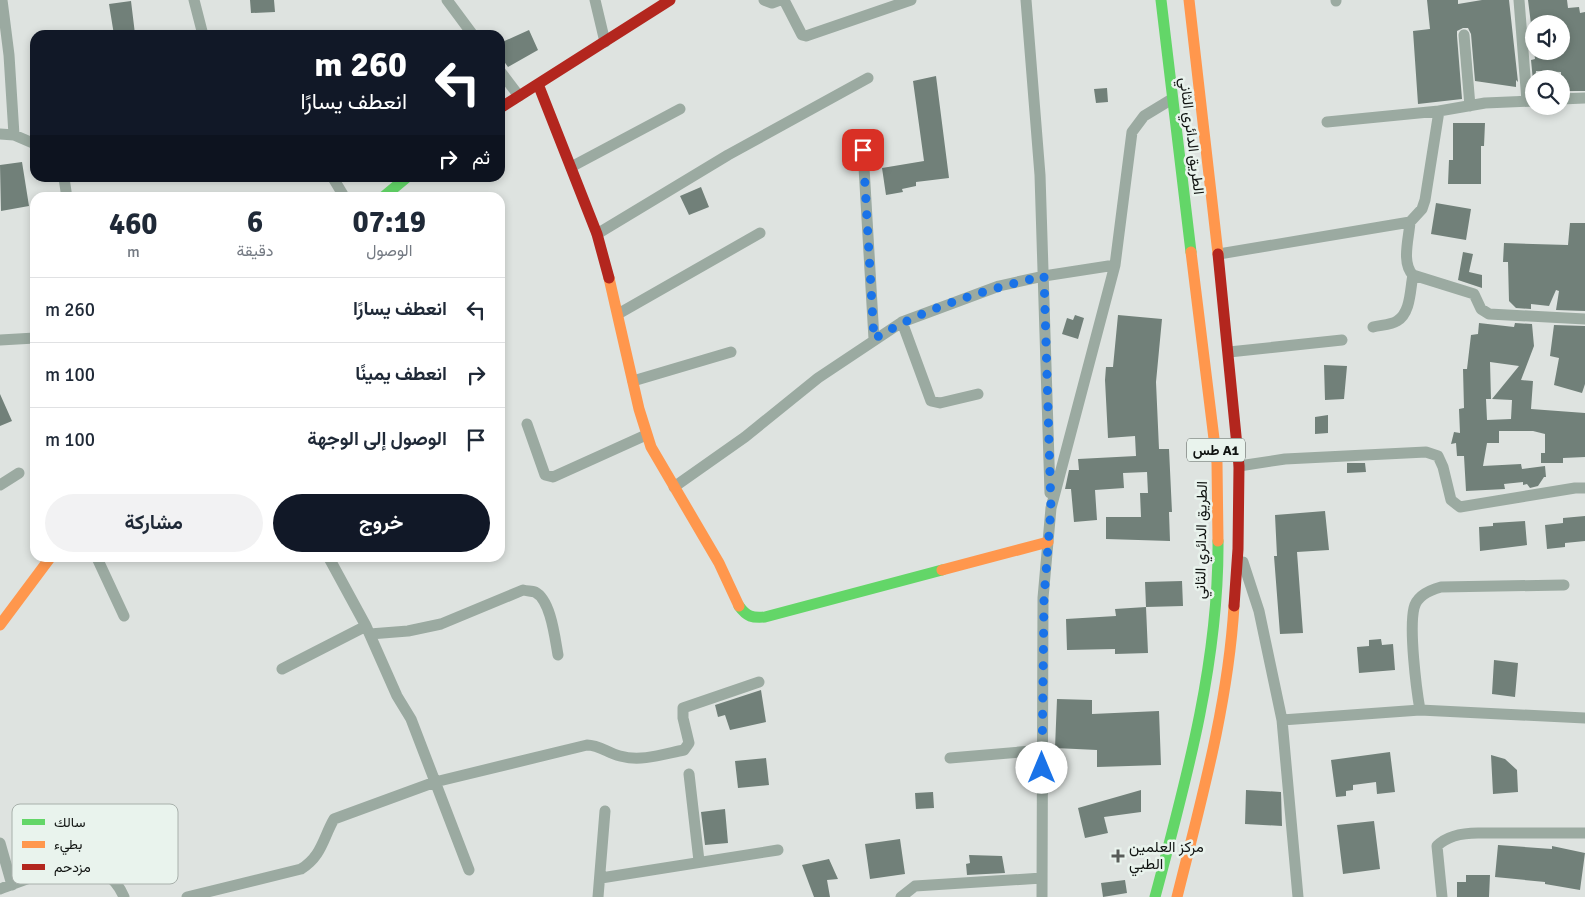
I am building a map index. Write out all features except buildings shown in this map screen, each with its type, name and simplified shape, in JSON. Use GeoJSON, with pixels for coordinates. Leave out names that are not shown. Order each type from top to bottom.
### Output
{"type":"FeatureCollection","features":[{"type":"Feature","properties":{"kind":"main road"},"geometry":{"type":"LineString","coordinates":[[505,105],[670,0]]}},
{"type":"Feature","properties":{"kind":"main road","name":"الطريق الدائري الثاني"},"geometry":{"type":"LineString","coordinates":[[1155,897],[1185,784],[1197,727],[1210,656],[1218,559],[1217,463],[1197,282],[1172,100],[1161,0]]}},
{"type":"Feature","properties":{"kind":"main road","name":"الطريق الدائري الثاني"},"geometry":{"type":"LineString","coordinates":[[1177,897],[1205,786],[1231,655],[1238,549],[1239,466],[1219,254],[1190,0]]}},
{"type":"Feature","properties":{"kind":"main road"},"geometry":{"type":"LineString","coordinates":[[538,84],[597,234],[646,435],[661,466],[719,563],[739,606],[746,615],[753,618],[765,617],[1048,542]]}},
{"type":"Feature","properties":{"kind":"main road"},"geometry":{"type":"LineString","coordinates":[[389,192],[401,182]]}},
{"type":"Feature","properties":{"kind":"main road"},"geometry":{"type":"LineString","coordinates":[[0,624],[47,562]]}},
{"type":"Feature","properties":{"kind":"street"},"geometry":{"type":"LineString","coordinates":[[2,0],[9,55],[14,135]]}},
{"type":"Feature","properties":{"kind":"street"},"geometry":{"type":"LineString","coordinates":[[194,0],[202,30]]}},
{"type":"Feature","properties":{"kind":"street"},"geometry":{"type":"LineString","coordinates":[[447,0],[469,30]]}},
{"type":"Feature","properties":{"kind":"street"},"geometry":{"type":"LineString","coordinates":[[595,0],[605,42]]}},
{"type":"Feature","properties":{"kind":"street"},"geometry":{"type":"LineString","coordinates":[[764,0],[772,3],[780,0]]}},
{"type":"Feature","properties":{"kind":"street"},"geometry":{"type":"LineString","coordinates":[[784,0],[802,35],[806,36],[911,0]]}},
{"type":"Feature","properties":{"kind":"street"},"geometry":{"type":"LineString","coordinates":[[1026,0],[1040,175],[1051,508],[1044,598],[1042,897]]}},
{"type":"Feature","properties":{"kind":"street"},"geometry":{"type":"LineString","coordinates":[[1520,0],[1527,70]]}},
{"type":"Feature","properties":{"kind":"street"},"geometry":{"type":"LineString","coordinates":[[1464,34],[1470,106]]}},
{"type":"Feature","properties":{"kind":"street"},"geometry":{"type":"LineString","coordinates":[[505,78],[519,96]]}},
{"type":"Feature","properties":{"kind":"street"},"geometry":{"type":"LineString","coordinates":[[597,234],[728,155],[868,78]]}},
{"type":"Feature","properties":{"kind":"street"},"geometry":{"type":"LineString","coordinates":[[1570,99],[1585,98]]}},
{"type":"Feature","properties":{"kind":"street"},"geometry":{"type":"LineString","coordinates":[[1051,508],[1115,265],[1132,132],[1144,116],[1172,100]]}},
{"type":"Feature","properties":{"kind":"street"},"geometry":{"type":"LineString","coordinates":[[1327,122],[1525,101]]}},
{"type":"Feature","properties":{"kind":"street"},"geometry":{"type":"LineString","coordinates":[[571,167],[680,109]]}},
{"type":"Feature","properties":{"kind":"street"},"geometry":{"type":"LineString","coordinates":[[1219,254],[1410,222],[1422,210],[1425,200],[1439,111]]}},
{"type":"Feature","properties":{"kind":"street"},"geometry":{"type":"LineString","coordinates":[[0,134],[14,135],[30,142]]}},
{"type":"Feature","properties":{"kind":"street"},"geometry":{"type":"LineString","coordinates":[[863,150],[874,339]]}},
{"type":"Feature","properties":{"kind":"street"},"geometry":{"type":"LineString","coordinates":[[1410,222],[1407,262],[1408,270],[1413,275],[1474,294],[1480,309],[1489,314],[1585,319]]}},
{"type":"Feature","properties":{"kind":"street"},"geometry":{"type":"LineString","coordinates":[[618,314],[760,234]]}},
{"type":"Feature","properties":{"kind":"street"},"geometry":{"type":"LineString","coordinates":[[674,487],[745,436],[818,378],[902,322],[999,286],[1044,276],[1115,265]]}},
{"type":"Feature","properties":{"kind":"street"},"geometry":{"type":"LineString","coordinates":[[1373,326],[1397,321],[1403,314],[1408,306],[1413,275]]}},
{"type":"Feature","properties":{"kind":"street"},"geometry":{"type":"LineString","coordinates":[[902,322],[931,401],[940,403],[978,394]]}},
{"type":"Feature","properties":{"kind":"street"},"geometry":{"type":"LineString","coordinates":[[0,340],[30,338]]}},
{"type":"Feature","properties":{"kind":"street"},"geometry":{"type":"LineString","coordinates":[[1229,352],[1342,340]]}},
{"type":"Feature","properties":{"kind":"street"},"geometry":{"type":"LineString","coordinates":[[633,381],[731,352]]}},
{"type":"Feature","properties":{"kind":"street"},"geometry":{"type":"LineString","coordinates":[[527,424],[545,475],[553,477],[646,435]]}},
{"type":"Feature","properties":{"kind":"street"},"geometry":{"type":"LineString","coordinates":[[1239,466],[1285,459],[1426,452],[1438,456],[1443,467],[1450,500],[1460,507],[1575,488],[1585,488]]}},
{"type":"Feature","properties":{"kind":"street"},"geometry":{"type":"LineString","coordinates":[[0,484],[19,473]]}},
{"type":"Feature","properties":{"kind":"street"},"geometry":{"type":"LineString","coordinates":[[1238,549],[1259,611],[1282,720],[1298,897]]}},
{"type":"Feature","properties":{"kind":"street"},"geometry":{"type":"LineString","coordinates":[[99,562],[124,616]]}},
{"type":"Feature","properties":{"kind":"street"},"geometry":{"type":"LineString","coordinates":[[331,562],[368,630],[382,664],[422,744],[469,870]]}},
{"type":"Feature","properties":{"kind":"street"},"geometry":{"type":"LineString","coordinates":[[1420,710],[1416,681],[1414,606],[1426,591],[1441,587],[1564,584]]}},
{"type":"Feature","properties":{"kind":"street"},"geometry":{"type":"LineString","coordinates":[[282,669],[368,630],[408,631],[441,624],[523,590],[536,592],[544,601],[553,628],[558,655]]}},
{"type":"Feature","properties":{"kind":"street"},"geometry":{"type":"LineString","coordinates":[[187,897],[301,869],[312,862],[322,849],[334,819],[435,782],[587,745],[596,745],[622,757],[635,758],[684,750],[689,743],[683,718],[683,708],[759,682]]}},
{"type":"Feature","properties":{"kind":"street"},"geometry":{"type":"LineString","coordinates":[[1282,720],[1420,710],[1585,718]]}},
{"type":"Feature","properties":{"kind":"street"},"geometry":{"type":"LineString","coordinates":[[950,758],[1042,750]]}},
{"type":"Feature","properties":{"kind":"street"},"geometry":{"type":"LineString","coordinates":[[689,774],[699,861]]}},
{"type":"Feature","properties":{"kind":"street"},"geometry":{"type":"LineString","coordinates":[[598,897],[605,811]]}},
{"type":"Feature","properties":{"kind":"street"},"geometry":{"type":"LineString","coordinates":[[1442,897],[1437,846],[1442,841],[1462,834],[1478,832],[1585,833]]}},
{"type":"Feature","properties":{"kind":"street"},"geometry":{"type":"LineString","coordinates":[[0,843],[12,885],[0,889]]}},
{"type":"Feature","properties":{"kind":"street"},"geometry":{"type":"LineString","coordinates":[[600,878],[778,850]]}},
{"type":"Feature","properties":{"kind":"street"},"geometry":{"type":"LineString","coordinates":[[901,897],[915,886],[1042,878]]}},
{"type":"Feature","properties":{"kind":"street"},"geometry":{"type":"LineString","coordinates":[[118,884],[124,897]]}},
{"type":"Feature","properties":{"kind":"traffic: fast"},"geometry":{"type":"LineString","coordinates":[[1161,0],[1191,252]]}},
{"type":"Feature","properties":{"kind":"traffic: fast"},"geometry":{"type":"LineString","coordinates":[[389,192],[401,182]]}},
{"type":"Feature","properties":{"kind":"traffic: fast"},"geometry":{"type":"LineString","coordinates":[[1155,897],[1189,765],[1207,676],[1217,586],[1218,541]]}},
{"type":"Feature","properties":{"kind":"traffic: fast"},"geometry":{"type":"LineString","coordinates":[[739,606],[750,616],[765,617],[942,570]]}},
{"type":"Feature","properties":{"kind":"traffic: slow"},"geometry":{"type":"LineString","coordinates":[[1189,0],[1218,254]]}},
{"type":"Feature","properties":{"kind":"traffic: slow"},"geometry":{"type":"LineString","coordinates":[[1191,252],[1217,463],[1218,541]]}},
{"type":"Feature","properties":{"kind":"traffic: slow"},"geometry":{"type":"LineString","coordinates":[[609,278],[639,409],[651,447],[719,563],[739,606]]}},
{"type":"Feature","properties":{"kind":"traffic: slow"},"geometry":{"type":"LineString","coordinates":[[942,570],[1048,542]]}},
{"type":"Feature","properties":{"kind":"traffic: slow"},"geometry":{"type":"LineString","coordinates":[[0,625],[47,562]]}},
{"type":"Feature","properties":{"kind":"traffic: slow"},"geometry":{"type":"LineString","coordinates":[[1177,897],[1220,716],[1231,643],[1234,606]]}},
{"type":"Feature","properties":{"kind":"traffic: jam"},"geometry":{"type":"LineString","coordinates":[[505,105],[670,0]]}},
{"type":"Feature","properties":{"kind":"traffic: jam"},"geometry":{"type":"LineString","coordinates":[[538,84],[597,234],[609,278]]}},
{"type":"Feature","properties":{"kind":"traffic: jam"},"geometry":{"type":"LineString","coordinates":[[1218,254],[1239,466],[1238,549],[1234,606]]}},
{"type":"Feature","properties":{"kind":"place","name":"مركز العلمين الطبي"},"geometry":{"type":"Point","coordinates":[1118,856]}},
{"type":"Feature","properties":{"kind":"route"},"geometry":{"type":"LineString","coordinates":[[863,150],[874,339],[919,314],[999,286],[1044,276],[1051,508],[1044,598],[1042,768]]}}]}
